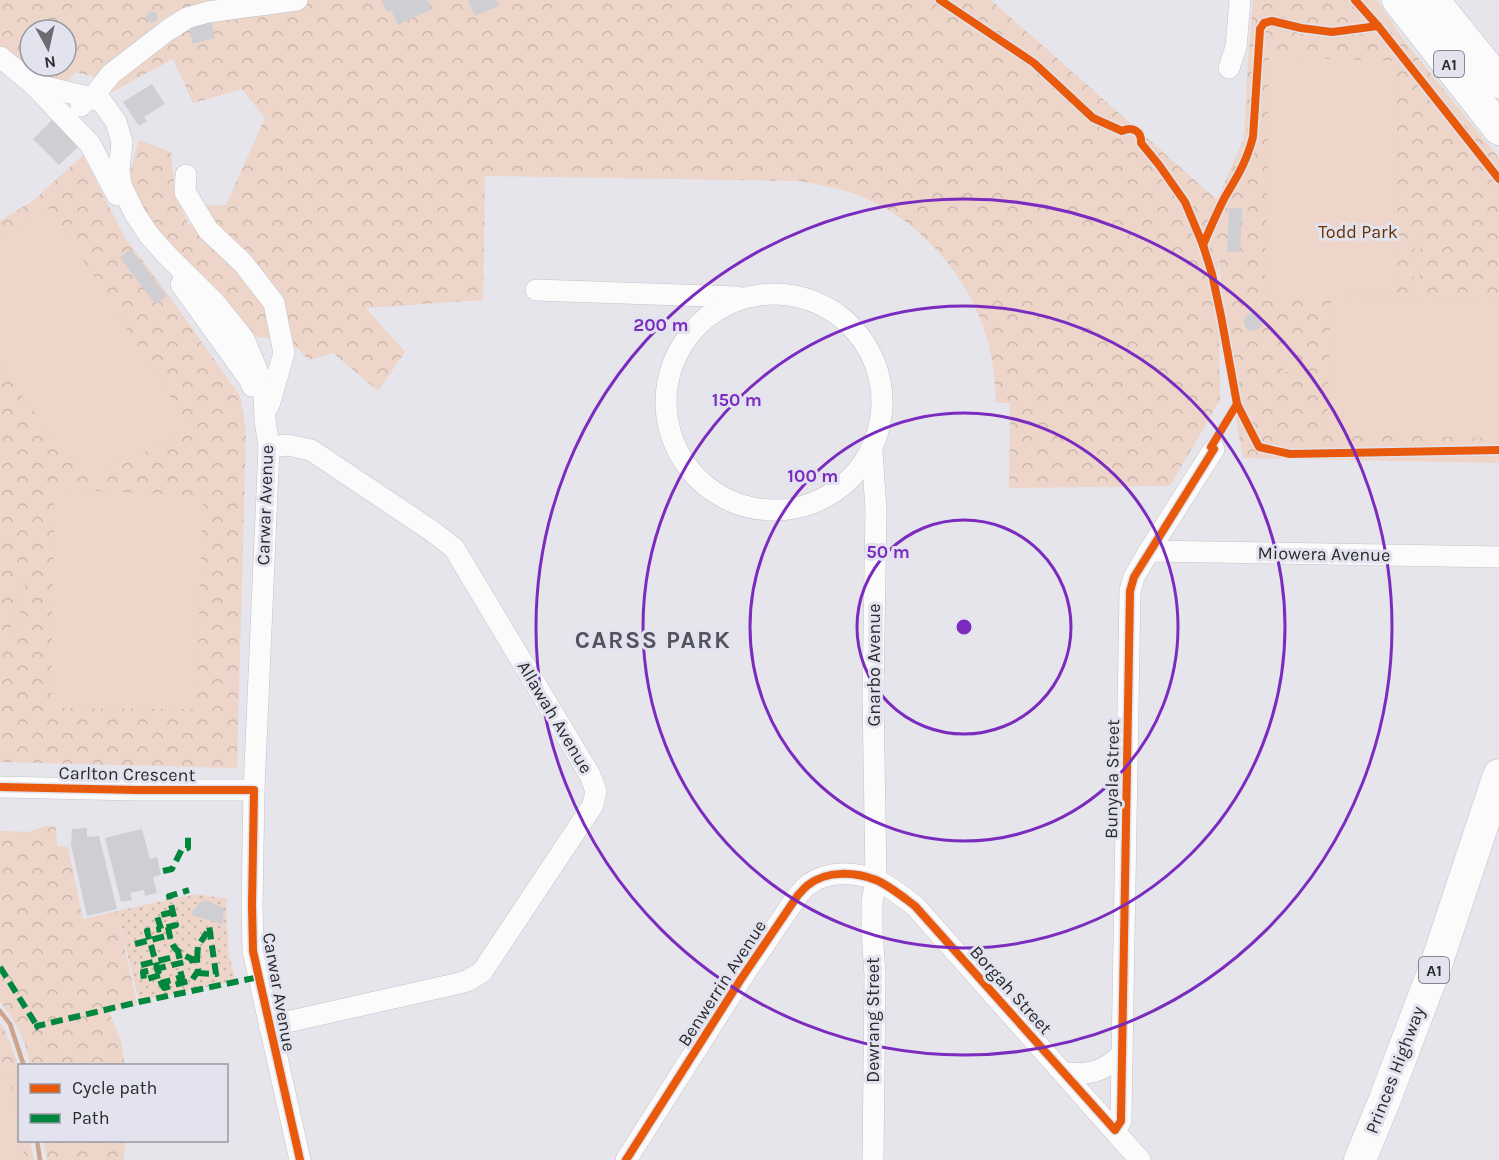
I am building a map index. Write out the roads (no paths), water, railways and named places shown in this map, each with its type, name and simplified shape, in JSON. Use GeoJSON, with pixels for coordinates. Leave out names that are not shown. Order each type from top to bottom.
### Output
{"type":"FeatureCollection","features":[{"type":"Feature","properties":{"kind":"highway","name":"A1"},"geometry":{"type":"LineString","coordinates":[[1398,0],[1499,129]]}},
{"type":"Feature","properties":{"kind":"highway","name":"A1"},"geometry":{"type":"LineString","coordinates":[[1433,0],[1499,82]]}},
{"type":"Feature","properties":{"kind":"highway","name":"Princes Highway"},"geometry":{"type":"LineString","coordinates":[[1360,1160],[1436,965],[1499,776]]}},
{"type":"Feature","properties":{"kind":"highway","name":"Princes Highway"},"geometry":{"type":"LineString","coordinates":[[1383,1160],[1456,971],[1499,844]]}},
{"type":"Feature","properties":{"kind":"street"},"geometry":{"type":"LineString","coordinates":[[77,129],[79,110],[83,102],[92,98],[111,74],[187,18],[208,12],[297,0]]}},
{"type":"Feature","properties":{"kind":"street"},"geometry":{"type":"LineString","coordinates":[[1229,68],[1236,47],[1240,0]]}},
{"type":"Feature","properties":{"kind":"street","name":"Carwar Avenue"},"geometry":{"type":"LineString","coordinates":[[0,57],[33,84],[90,144],[135,228],[171,271],[250,380],[265,420]]}},
{"type":"Feature","properties":{"kind":"street","name":"Carwar Avenue"},"geometry":{"type":"LineString","coordinates":[[33,84],[102,102],[116,122],[122,142],[119,171],[121,185],[135,214],[149,235],[216,304],[244,339],[264,387],[269,447],[254,790],[253,951],[300,1160]]}},
{"type":"Feature","properties":{"kind":"street"},"geometry":{"type":"LineString","coordinates":[[98,160],[116,155],[122,142]]}},
{"type":"Feature","properties":{"kind":"street"},"geometry":{"type":"LineString","coordinates":[[186,175],[185,192],[208,230],[243,263],[274,303],[284,352],[265,420]]}},
{"type":"Feature","properties":{"kind":"street","name":"Gnarbo Avenue"},"geometry":{"type":"LineString","coordinates":[[536,290],[742,297],[777,295],[797,297],[832,311],[856,333],[866,346],[876,366],[882,398],[882,419],[879,437],[855,475],[829,496],[802,507],[768,510],[749,507],[735,503],[708,488],[685,464],[670,432],[668,385],[678,354],[695,327],[708,315],[742,297]]}},
{"type":"Feature","properties":{"kind":"street","name":"Allawah Avenue"},"geometry":{"type":"LineString","coordinates":[[269,447],[288,445],[311,450],[454,548],[590,775],[596,791],[593,805],[482,972],[460,983],[269,1026]]}},
{"type":"Feature","properties":{"kind":"street","name":"Gnarbo Avenue"},"geometry":{"type":"LineString","coordinates":[[872,450],[876,510],[873,696],[876,880]]}},
{"type":"Feature","properties":{"kind":"street","name":"Bunyala Street"},"geometry":{"type":"LineString","coordinates":[[1115,1130],[1121,1116],[1130,591],[1134,577],[1149,551],[1214,450]]}},
{"type":"Feature","properties":{"kind":"street","name":"Miowera Avenue"},"geometry":{"type":"LineString","coordinates":[[1149,551],[1499,556]]}},
{"type":"Feature","properties":{"kind":"street","name":"Carlton Crescent"},"geometry":{"type":"LineString","coordinates":[[0,787],[254,790]]}},
{"type":"Feature","properties":{"kind":"street","name":"Benwerrin Avenue"},"geometry":{"type":"LineString","coordinates":[[626,1160],[741,979],[798,895],[809,884],[821,877],[833,874],[847,874],[876,880]]}},
{"type":"Feature","properties":{"kind":"street","name":"Borgah Street"},"geometry":{"type":"LineString","coordinates":[[876,880],[915,906],[1140,1160]]}},
{"type":"Feature","properties":{"kind":"street","name":"Dewrang Street"},"geometry":{"type":"LineString","coordinates":[[873,1160],[875,975],[872,902],[876,880]]}},
{"type":"Feature","properties":{"kind":"street"},"geometry":{"type":"LineString","coordinates":[[1065,1073],[1090,1073],[1102,1070],[1122,1054]]}},
{"type":"Feature","properties":{"kind":"waterway"},"geometry":{"type":"LineString","coordinates":[[0,1011],[10,1024],[23,1064]]}},
{"type":"Feature","properties":{"kind":"waterway"},"geometry":{"type":"LineString","coordinates":[[37,1142],[40,1160]]}},
{"type":"Feature","properties":{"kind":"district","name":"CARSS PARK"},"geometry":{"type":"Point","coordinates":[653,640]}},
{"type":"Feature","properties":{"kind":"park label","name":"Todd Park"},"geometry":{"type":"Point","coordinates":[1358,232]}}]}
